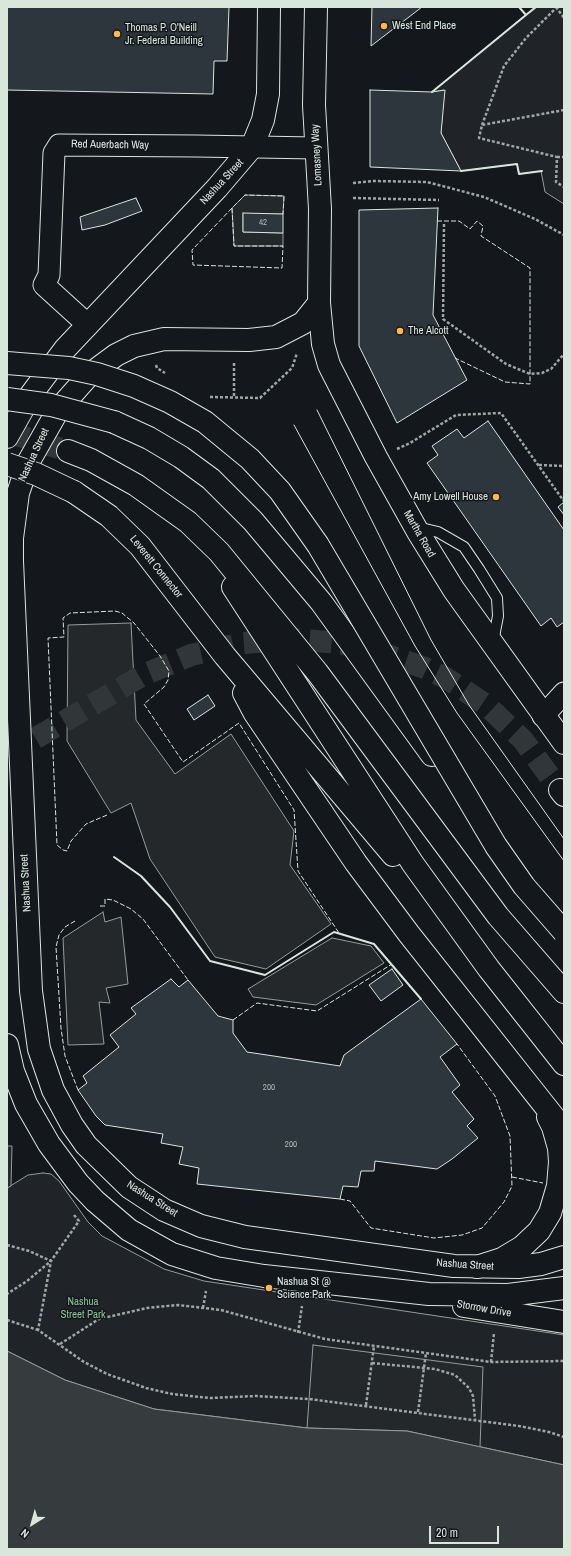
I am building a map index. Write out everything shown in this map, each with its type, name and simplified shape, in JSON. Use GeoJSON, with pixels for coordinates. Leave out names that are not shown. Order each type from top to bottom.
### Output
{"type":"FeatureCollection","features":[{"type":"Feature","properties":{"kind":"main road"},"geometry":{"type":"LineString","coordinates":[[252,147],[263,120],[268,94],[269,7]]}},
{"type":"Feature","properties":{"kind":"main road","name":"Lomasney Way"},"geometry":{"type":"LineString","coordinates":[[316,7],[314,105],[320,209],[319,303]]}},
{"type":"Feature","properties":{"kind":"main road","name":"Nashua Street"},"geometry":{"type":"LineString","coordinates":[[7,437],[26,403],[47,372],[88,325],[233,171],[252,147]]}},
{"type":"Feature","properties":{"kind":"main road","name":"Nashua Street"},"geometry":{"type":"LineString","coordinates":[[319,303],[303,323],[276,337],[249,340],[164,339],[140,344],[122,351],[89,375],[73,391],[45,431],[24,473],[18,493],[14,516],[12,561],[31,991],[39,1049],[59,1101],[72,1125],[86,1145],[129,1187],[164,1210],[201,1226],[245,1237],[477,1267],[518,1267],[541,1264],[564,1257]]}},
{"type":"Feature","properties":{"kind":"main road","name":"Martha Road"},"geometry":{"type":"LineString","coordinates":[[319,303],[323,344],[331,369],[376,457],[414,526],[454,590],[543,716],[564,743]]}},
{"type":"Feature","properties":{"kind":"main road"},"geometry":{"type":"LineString","coordinates":[[7,363],[69,368],[109,377],[134,386],[170,402],[205,422],[250,459],[280,491],[318,545],[496,846],[524,886],[564,932]]}},
{"type":"Feature","properties":{"kind":"main road"},"geometry":{"type":"LineString","coordinates":[[7,399],[58,407],[114,422],[166,447],[196,467],[225,493],[271,540],[321,602],[516,869],[564,928]]}},
{"type":"Feature","properties":{"kind":"main road"},"geometry":{"type":"LineString","coordinates":[[68,450],[112,471],[147,492],[199,532],[239,575],[329,687],[498,916],[564,992]]}},
{"type":"Feature","properties":{"kind":"main road","name":"Leverett Connector"},"geometry":{"type":"LineString","coordinates":[[7,464],[36,474],[74,492],[109,516],[140,546],[225,656]]}},
{"type":"Feature","properties":{"kind":"main road"},"geometry":{"type":"LineString","coordinates":[[147,492],[185,527],[212,557],[405,851],[489,969]]}},
{"type":"Feature","properties":{"kind":"main road"},"geometry":{"type":"LineString","coordinates":[[225,656],[489,969],[564,1064]]}},
{"type":"Feature","properties":{"kind":"main road"},"geometry":{"type":"LineString","coordinates":[[225,656],[254,712],[356,864],[564,1130]]}},
{"type":"Feature","properties":{"kind":"main road"},"geometry":{"type":"LineString","coordinates":[[7,1045],[13,1071],[24,1099],[49,1144],[78,1183],[95,1201],[129,1230],[172,1254],[193,1262],[264,1276],[429,1294],[508,1295],[564,1288]]}},
{"type":"Feature","properties":{"kind":"main road"},"geometry":{"type":"LineString","coordinates":[[477,1267],[502,1259],[522,1247],[539,1231],[552,1207],[560,1175],[559,1148],[553,1127],[536,1095]]}},
{"type":"Feature","properties":{"kind":"main road","name":"Storrow Drive"},"geometry":{"type":"LineString","coordinates":[[404,1291],[454,1304],[564,1322]]}},
{"type":"Feature","properties":{"kind":"street","name":"Red Auerbach Way"},"geometry":{"type":"LineString","coordinates":[[88,325],[44,285],[49,275],[54,153],[57,147],[63,144],[316,148]]}},
{"type":"Feature","properties":{"kind":"street"},"geometry":{"type":"LineString","coordinates":[[543,716],[564,693]]}},
{"type":"Feature","properties":{"kind":"lane"},"geometry":{"type":"LineString","coordinates":[[414,526],[438,532],[464,547],[479,568],[497,598],[498,616],[492,644]]}},
{"type":"Feature","properties":{"kind":"path"},"geometry":{"type":"LineString","coordinates":[[564,18],[557,7],[526,38],[504,66],[482,125],[479,138],[557,157],[564,157]]}},
{"type":"Feature","properties":{"kind":"path"},"geometry":{"type":"LineString","coordinates":[[482,125],[564,110]]}},
{"type":"Feature","properties":{"kind":"path"},"geometry":{"type":"LineString","coordinates":[[557,157],[556,182],[564,187]]}},
{"type":"Feature","properties":{"kind":"path"},"geometry":{"type":"LineString","coordinates":[[353,183],[374,181],[427,182],[484,197],[535,219],[564,235]]}},
{"type":"Feature","properties":{"kind":"path"},"geometry":{"type":"LineString","coordinates":[[353,198],[439,200]]}},
{"type":"Feature","properties":{"kind":"path"},"geometry":{"type":"LineString","coordinates":[[444,224],[443,319],[506,364],[530,374],[542,373],[551,369],[564,354]]}},
{"type":"Feature","properties":{"kind":"path"},"geometry":{"type":"LineString","coordinates":[[208,397],[260,398],[292,368],[297,353]]}},
{"type":"Feature","properties":{"kind":"path"},"geometry":{"type":"LineString","coordinates":[[154,361],[157,368],[170,376]]}},
{"type":"Feature","properties":{"kind":"path"},"geometry":{"type":"LineString","coordinates":[[234,362],[234,398]]}},
{"type":"Feature","properties":{"kind":"path"},"geometry":{"type":"LineString","coordinates":[[391,451],[410,443],[456,415],[462,413],[502,413],[563,500],[564,499]]}},
{"type":"Feature","properties":{"kind":"path"},"geometry":{"type":"LineString","coordinates":[[538,465],[564,466]]}},
{"type":"Feature","properties":{"kind":"path"},"geometry":{"type":"LineString","coordinates":[[7,1294],[27,1281],[51,1260],[78,1220],[70,1209]]}},
{"type":"Feature","properties":{"kind":"path"},"geometry":{"type":"LineString","coordinates":[[7,1245],[29,1251],[51,1260]]}},
{"type":"Feature","properties":{"kind":"path"},"geometry":{"type":"LineString","coordinates":[[38,1330],[51,1260]]}},
{"type":"Feature","properties":{"kind":"path"},"geometry":{"type":"LineString","coordinates":[[203,1308],[206,1291]]}},
{"type":"Feature","properties":{"kind":"path"},"geometry":{"type":"LineString","coordinates":[[60,1344],[99,1319],[155,1307],[178,1305],[203,1308],[256,1320],[298,1333],[325,1339],[491,1362],[564,1361]]}},
{"type":"Feature","properties":{"kind":"path"},"geometry":{"type":"LineString","coordinates":[[298,1333],[302,1306]]}},
{"type":"Feature","properties":{"kind":"path"},"geometry":{"type":"LineString","coordinates":[[7,1320],[38,1330],[84,1362],[107,1374],[146,1388],[172,1394],[210,1398],[280,1397],[366,1405],[475,1420],[549,1432],[564,1437]]}},
{"type":"Feature","properties":{"kind":"path"},"geometry":{"type":"LineString","coordinates":[[491,1362],[494,1330]]}},
{"type":"Feature","properties":{"kind":"path"},"geometry":{"type":"LineString","coordinates":[[366,1405],[374,1346]]}},
{"type":"Feature","properties":{"kind":"path"},"geometry":{"type":"LineString","coordinates":[[418,1412],[426,1353]]}},
{"type":"Feature","properties":{"kind":"path"},"geometry":{"type":"LineString","coordinates":[[372,1362],[447,1372],[462,1380],[470,1388],[473,1396],[475,1420]]}},
{"type":"Feature","properties":{"kind":"green space"},"geometry":{"type":"Polygon","coordinates":[[[535,7],[564,7],[564,204],[545,192],[541,171],[519,174],[517,164],[461,171],[441,133],[444,90],[432,92],[535,7]]]}},
{"type":"Feature","properties":{"kind":"green space","name":"Nashua Street Park"},"geometry":{"type":"Polygon","coordinates":[[[43,1173],[51,1174],[59,1181],[88,1222],[102,1236],[164,1269],[204,1281],[564,1335],[564,1465],[407,1431],[307,1428],[154,1409],[65,1380],[7,1351],[7,1188],[28,1175],[43,1173]]]}},
{"type":"Feature","properties":{"kind":"shaded area"},"geometry":{"type":"Polygon","coordinates":[[[245,195],[284,196],[283,214],[243,214],[243,232],[283,233],[283,246],[234,246],[232,208],[245,195]]]}},
{"type":"Feature","properties":{"kind":"shaded area"},"geometry":{"type":"Polygon","coordinates":[[[131,623],[136,720],[175,774],[231,734],[294,831],[290,865],[331,924],[266,969],[215,957],[150,859],[131,803],[111,813],[67,741],[68,625],[131,623]]]}},
{"type":"Feature","properties":{"kind":"shaded area"},"geometry":{"type":"Polygon","coordinates":[[[103,912],[105,922],[121,917],[128,984],[106,988],[110,1003],[99,1002],[104,1044],[68,1045],[63,938],[103,912]]]}},
{"type":"Feature","properties":{"kind":"shaded area"},"geometry":{"type":"Polygon","coordinates":[[[332,938],[371,946],[384,963],[316,1005],[253,997],[248,989],[332,938]]]}},
{"type":"Feature","properties":{"kind":"shaded area"},"geometry":{"type":"Polygon","coordinates":[[[7,1146],[12,1146],[11,1186],[7,1188],[7,1146]]]}},
{"type":"Feature","properties":{"kind":"shaded area"},"geometry":{"type":"Polygon","coordinates":[[[313,1345],[483,1367],[480,1447],[407,1431],[307,1428],[313,1345]]]}},
{"type":"Feature","properties":{"kind":"shaded area"},"geometry":{"type":"Polygon","coordinates":[[[7,1351],[65,1380],[154,1409],[307,1428],[407,1431],[564,1465],[564,1549],[7,1549],[7,1351]]]}},
{"type":"Feature","properties":{"kind":"building","name":"Thomas P. O'Neill Jr. Federal Building"},"geometry":{"type":"Polygon","coordinates":[[[7,7],[229,7],[227,61],[214,61],[213,94],[7,90],[7,7]]]}},
{"type":"Feature","properties":{"kind":"building","name":"West End Place"},"geometry":{"type":"Polygon","coordinates":[[[372,7],[422,7],[371,46],[372,7]]]}},
{"type":"Feature","properties":{"kind":"building"},"geometry":{"type":"Polygon","coordinates":[[[370,90],[432,92],[445,90],[441,133],[461,171],[370,167],[370,90]]]}},
{"type":"Feature","properties":{"kind":"building"},"geometry":{"type":"Polygon","coordinates":[[[136,198],[142,211],[105,225],[82,230],[80,217],[136,198]]]}},
{"type":"Feature","properties":{"kind":"building","name":"The Alcott"},"geometry":{"type":"Polygon","coordinates":[[[438,208],[433,315],[467,380],[397,423],[359,346],[359,210],[438,208]]]}},
{"type":"Feature","properties":{"kind":"building"},"geometry":{"type":"Polygon","coordinates":[[[243,213],[283,214],[283,233],[243,232],[243,213]]]}},
{"type":"Feature","properties":{"kind":"building","name":"Amy Lowell House"},"geometry":{"type":"Polygon","coordinates":[[[488,421],[564,530],[564,622],[557,627],[551,618],[541,626],[427,463],[438,455],[432,446],[457,429],[464,438],[488,421]]]}},
{"type":"Feature","properties":{"kind":"building"},"geometry":{"type":"Polygon","coordinates":[[[564,502],[564,515],[558,507],[564,502]]]}},
{"type":"Feature","properties":{"kind":"building"},"geometry":{"type":"Polygon","coordinates":[[[208,695],[215,706],[194,720],[187,709],[208,695]]]}},
{"type":"Feature","properties":{"kind":"building"},"geometry":{"type":"Polygon","coordinates":[[[392,969],[403,985],[381,1001],[369,985],[392,969]]]}},
{"type":"Feature","properties":{"kind":"building"},"geometry":{"type":"Polygon","coordinates":[[[171,979],[179,987],[188,980],[218,1016],[233,1020],[233,1033],[247,1052],[340,1066],[344,1055],[421,999],[457,1044],[440,1057],[460,1085],[452,1092],[474,1119],[467,1126],[478,1138],[437,1169],[375,1161],[374,1171],[361,1171],[358,1187],[343,1186],[340,1199],[197,1184],[199,1168],[179,1164],[183,1147],[161,1143],[163,1134],[105,1125],[96,1116],[78,1090],[87,1083],[83,1076],[119,1047],[110,1035],[136,1014],[131,1008],[171,979]]]}},
{"type":"Feature","properties":{"kind":"tunnel"},"geometry":{"type":"LineString","coordinates":[[7,432],[68,451]]}},
{"type":"Feature","properties":{"kind":"tunnel"},"geometry":{"type":"LineString","coordinates":[[7,755],[143,675],[191,655],[243,643],[293,639],[340,643],[390,656],[425,668],[446,678],[486,705],[523,740],[560,790]]}},
{"type":"Feature","properties":{"kind":"tram line"},"geometry":{"type":"LineString","coordinates":[[317,410],[431,640],[469,705],[564,839]]}},
{"type":"Feature","properties":{"kind":"tram line"},"geometry":{"type":"LineString","coordinates":[[294,425],[415,646],[457,713],[564,861]]}},
{"type":"Feature","properties":{"kind":"fence"},"geometry":{"type":"LineString","coordinates":[[232,208],[192,250],[193,265],[282,268],[283,246],[234,246],[232,208],[245,195],[284,196],[283,214]]}},
{"type":"Feature","properties":{"kind":"fence"},"geometry":{"type":"LineString","coordinates":[[437,221],[459,221],[470,229],[477,221],[483,226],[481,236],[530,268],[530,384],[505,382],[455,358]]}},
{"type":"Feature","properties":{"kind":"fence"},"geometry":{"type":"LineString","coordinates":[[107,815],[86,824],[71,841],[67,851],[63,850],[57,845],[48,638],[64,637],[63,618],[70,613],[115,611],[122,613],[134,623],[160,656],[169,671],[168,680],[164,687],[144,704],[183,762],[239,723],[294,810],[298,871],[339,933]]}},
{"type":"Feature","properties":{"kind":"fence"},"geometry":{"type":"LineString","coordinates":[[100,906],[105,906],[105,899],[113,900],[131,909],[143,919],[188,980]]}},
{"type":"Feature","properties":{"kind":"fence"},"geometry":{"type":"LineString","coordinates":[[75,921],[65,927],[59,935],[56,947],[61,1028],[65,1056],[78,1090]]}},
{"type":"Feature","properties":{"kind":"fence"},"geometry":{"type":"LineString","coordinates":[[233,1020],[257,1003],[317,1011],[392,964]]}},
{"type":"Feature","properties":{"kind":"fence"},"geometry":{"type":"LineString","coordinates":[[340,1199],[350,1201],[371,1228],[434,1238],[462,1235],[482,1228],[504,1202],[512,1186],[510,1136],[495,1096],[457,1044]]}},
{"type":"Feature","properties":{"kind":"fence"},"geometry":{"type":"LineString","coordinates":[[512,1177],[543,1183]]}},
{"type":"Feature","properties":{"kind":"wall"},"geometry":{"type":"LineString","coordinates":[[432,92],[526,15],[519,7]]}},
{"type":"Feature","properties":{"kind":"wall"},"geometry":{"type":"LineString","coordinates":[[526,15],[536,7]]}},
{"type":"Feature","properties":{"kind":"wall"},"geometry":{"type":"LineString","coordinates":[[461,171],[517,164],[519,174],[542,171]]}},
{"type":"Feature","properties":{"kind":"wall"},"geometry":{"type":"LineString","coordinates":[[114,857],[141,876],[170,907],[210,961],[265,975],[334,932],[374,944],[421,999]]}},
{"type":"Feature","properties":{"kind":"place","name":"West End Place"},"geometry":{"type":"Point","coordinates":[384,26]}},
{"type":"Feature","properties":{"kind":"place","name":"Thomas P. O'Neill Jr. Federal Building"},"geometry":{"type":"Point","coordinates":[117,34]}},
{"type":"Feature","properties":{"kind":"place","name":"The Alcott"},"geometry":{"type":"Point","coordinates":[400,331]}},
{"type":"Feature","properties":{"kind":"place","name":"Amy Lowell House"},"geometry":{"type":"Point","coordinates":[496,497]}},
{"type":"Feature","properties":{"kind":"place","name":"Nashua St @ Science Park"},"geometry":{"type":"Point","coordinates":[269,1288]}}]}
